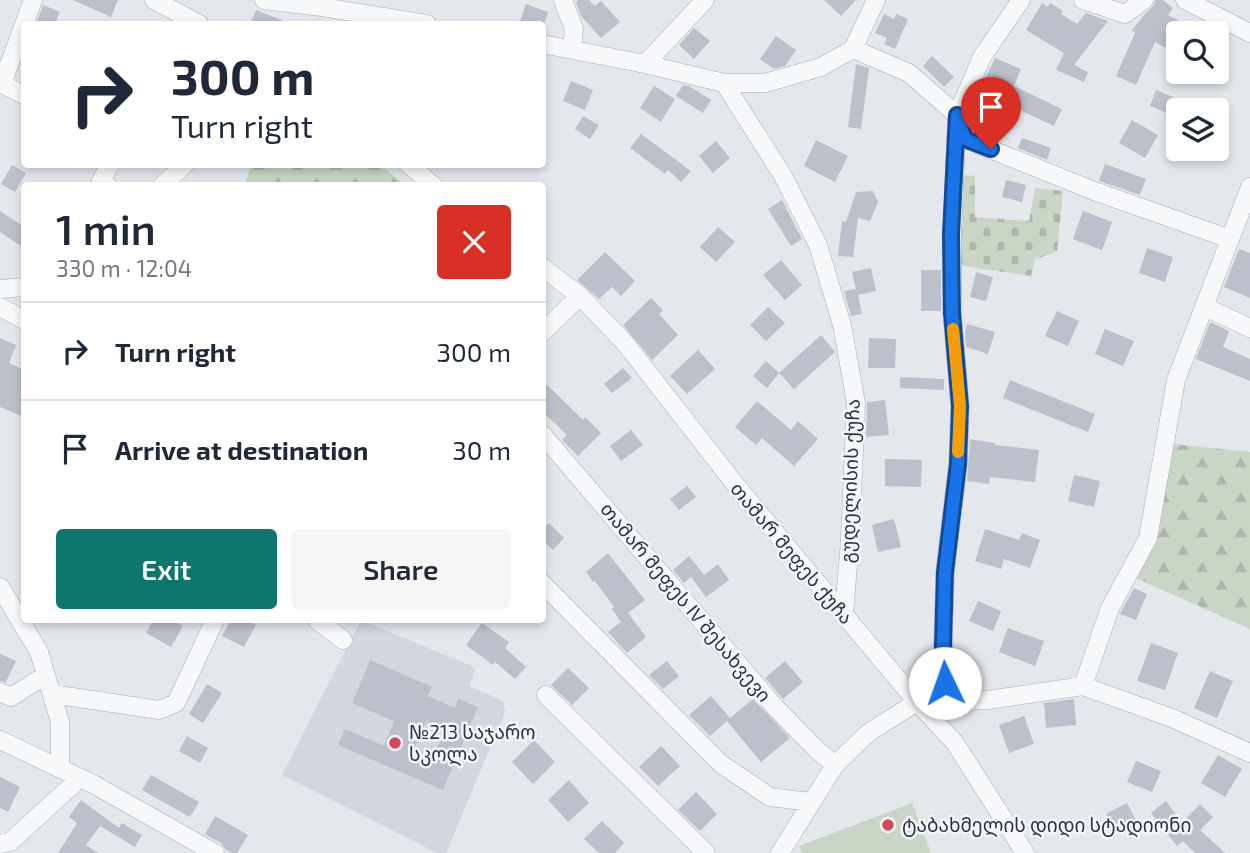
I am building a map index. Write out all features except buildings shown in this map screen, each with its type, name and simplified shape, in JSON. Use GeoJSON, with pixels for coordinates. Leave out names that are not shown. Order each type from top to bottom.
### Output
{"type":"FeatureCollection","features":[{"type":"Feature","properties":{"kind":"street"},"geometry":{"type":"LineString","coordinates":[[25,21],[33,0]]}},
{"type":"Feature","properties":{"kind":"street"},"geometry":{"type":"LineString","coordinates":[[153,0],[193,21]]}},
{"type":"Feature","properties":{"kind":"street"},"geometry":{"type":"LineString","coordinates":[[264,0],[323,4],[411,21]]}},
{"type":"Feature","properties":{"kind":"street"},"geometry":{"type":"LineString","coordinates":[[564,0],[574,29],[572,48]]}},
{"type":"Feature","properties":{"kind":"street"},"geometry":{"type":"LineString","coordinates":[[645,64],[705,0]]}},
{"type":"Feature","properties":{"kind":"street"},"geometry":{"type":"LineString","coordinates":[[546,45],[572,48],[724,83],[765,83],[821,67],[853,49],[876,0]]}},
{"type":"Feature","properties":{"kind":"street"},"geometry":{"type":"LineString","coordinates":[[946,702],[943,645],[945,572],[958,464],[960,406],[952,313],[951,234],[957,115],[982,57],[1021,0]]}},
{"type":"Feature","properties":{"kind":"street"},"geometry":{"type":"LineString","coordinates":[[1083,0],[1125,14],[1144,0]]}},
{"type":"Feature","properties":{"kind":"street"},"geometry":{"type":"LineString","coordinates":[[1185,0],[1217,7],[1250,33]]}},
{"type":"Feature","properties":{"kind":"street"},"geometry":{"type":"LineString","coordinates":[[21,31],[1,83],[21,93]]}},
{"type":"Feature","properties":{"kind":"street"},"geometry":{"type":"LineString","coordinates":[[853,49],[909,73],[957,115],[965,139],[1094,191],[1230,239]]}},
{"type":"Feature","properties":{"kind":"street","name":"გუდელისის ქუჩა"},"geometry":{"type":"LineString","coordinates":[[724,83],[783,176],[818,245],[842,325],[856,403],[844,614]]}},
{"type":"Feature","properties":{"kind":"street"},"geometry":{"type":"LineString","coordinates":[[166,182],[181,168]]}},
{"type":"Feature","properties":{"kind":"street"},"geometry":{"type":"LineString","coordinates":[[413,168],[430,182]]}},
{"type":"Feature","properties":{"kind":"street"},"geometry":{"type":"LineString","coordinates":[[1083,686],[1110,608],[1148,538],[1177,380],[1250,187]]}},
{"type":"Feature","properties":{"kind":"street","name":"თამარ მეფეს ქუჩა"},"geometry":{"type":"LineString","coordinates":[[546,270],[580,296],[625,343],[738,488],[917,702],[955,743],[1025,853]]}},
{"type":"Feature","properties":{"kind":"street"},"geometry":{"type":"LineString","coordinates":[[0,289],[21,287]]}},
{"type":"Feature","properties":{"kind":"street"},"geometry":{"type":"LineString","coordinates":[[546,329],[580,296]]}},
{"type":"Feature","properties":{"kind":"street"},"geometry":{"type":"LineString","coordinates":[[0,307],[21,318]]}},
{"type":"Feature","properties":{"kind":"street"},"geometry":{"type":"LineString","coordinates":[[1205,307],[1250,328]]}},
{"type":"Feature","properties":{"kind":"street","name":"თამარ მეფეს IV შესახვევი"},"geometry":{"type":"LineString","coordinates":[[546,439],[775,707],[835,765]]}},
{"type":"Feature","properties":{"kind":"street"},"geometry":{"type":"LineString","coordinates":[[0,587],[21,622]]}},
{"type":"Feature","properties":{"kind":"street"},"geometry":{"type":"LineString","coordinates":[[546,587],[721,764],[770,797],[811,802]]}},
{"type":"Feature","properties":{"kind":"street"},"geometry":{"type":"LineString","coordinates":[[22,623],[39,652],[60,722],[60,769]]}},
{"type":"Feature","properties":{"kind":"street"},"geometry":{"type":"LineString","coordinates":[[52,694],[159,710],[176,703],[214,623]]}},
{"type":"Feature","properties":{"kind":"street"},"geometry":{"type":"LineString","coordinates":[[321,623],[343,640]]}},
{"type":"Feature","properties":{"kind":"street"},"geometry":{"type":"LineString","coordinates":[[0,692],[11,697],[46,675]]}},
{"type":"Feature","properties":{"kind":"street"},"geometry":{"type":"LineString","coordinates":[[780,853],[835,765],[868,733],[917,702],[988,700],[1083,686],[1172,718],[1250,753]]}},
{"type":"Feature","properties":{"kind":"street"},"geometry":{"type":"LineString","coordinates":[[546,695],[706,853]]}},
{"type":"Feature","properties":{"kind":"street"},"geometry":{"type":"LineString","coordinates":[[0,740],[80,778],[215,853]]}},
{"type":"Feature","properties":{"kind":"street"},"geometry":{"type":"LineString","coordinates":[[0,844],[10,842],[80,778]]}},
{"type":"Feature","properties":{"kind":"shaded area","name":"№213 საჯარო სკოლა"},"geometry":{"type":"Polygon","coordinates":[[[359,623],[368,623],[469,665],[475,670],[469,686],[503,701],[505,712],[446,853],[437,853],[282,775],[359,623]]]}},
{"type":"Feature","properties":{"kind":"green space"},"geometry":{"type":"Polygon","coordinates":[[[250,168],[384,168],[401,182],[246,182],[250,168]]]}},
{"type":"Feature","properties":{"kind":"green space"},"geometry":{"type":"Polygon","coordinates":[[[962,175],[975,176],[975,217],[1029,221],[1035,188],[1063,191],[1057,252],[1035,259],[1031,276],[958,265],[962,175]]]}},
{"type":"Feature","properties":{"kind":"green space"},"geometry":{"type":"Polygon","coordinates":[[[1173,444],[1250,452],[1250,629],[1131,576],[1173,444]]]}},
{"type":"Feature","properties":{"kind":"green space","name":"ტაბახმელის დიდი სტადიონი"},"geometry":{"type":"Polygon","coordinates":[[[912,803],[931,853],[802,853],[799,846],[912,803]]]}},
{"type":"Feature","properties":{"kind":"slow traffic"},"geometry":{"type":"LineString","coordinates":[[953,329],[960,406],[958,452]]}},
{"type":"Feature","properties":{"kind":"place","name":"№213 საჯარო სკოლა"},"geometry":{"type":"Point","coordinates":[395,743]}},
{"type":"Feature","properties":{"kind":"place","name":"ტაბახმელის დიდი სტადიონი"},"geometry":{"type":"Point","coordinates":[888,825]}},
{"type":"Feature","properties":{"kind":"route"},"geometry":{"type":"LineString","coordinates":[[945,683],[945,572],[958,464],[960,406],[952,313],[951,234],[957,115],[965,139],[991,149]]}}]}
